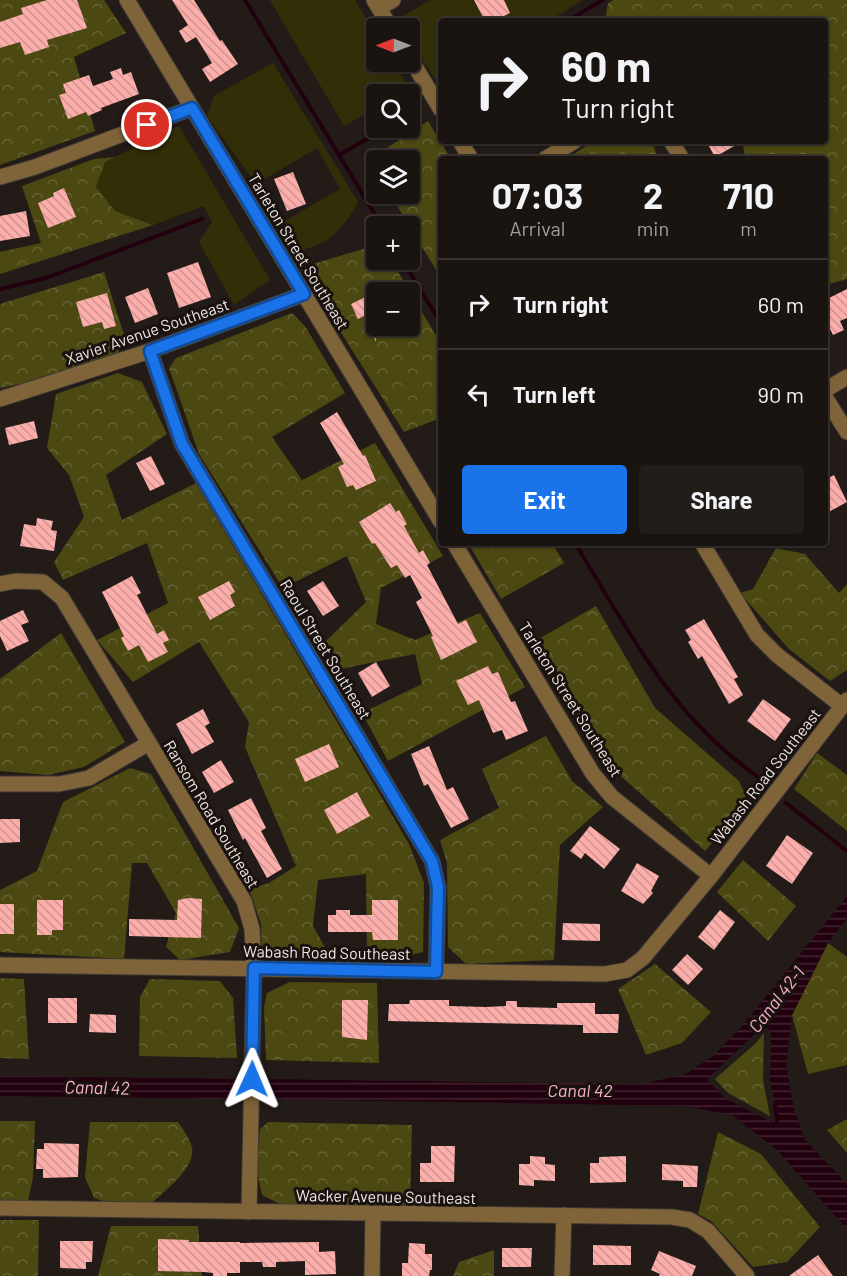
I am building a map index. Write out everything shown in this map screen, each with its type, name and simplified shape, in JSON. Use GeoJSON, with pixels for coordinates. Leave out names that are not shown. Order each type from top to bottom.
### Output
{"type":"FeatureCollection","features":[{"type":"Feature","properties":{"kind":"street","name":"Tarleton Street Southeast"},"geometry":{"type":"LineString","coordinates":[[127,0],[438,517]]}},
{"type":"Feature","properties":{"kind":"street"},"geometry":{"type":"LineString","coordinates":[[386,18],[377,4],[393,0]]}},
{"type":"Feature","properties":{"kind":"street"},"geometry":{"type":"LineString","coordinates":[[418,72],[438,105]]}},
{"type":"Feature","properties":{"kind":"street"},"geometry":{"type":"LineString","coordinates":[[0,177],[35,167],[192,108]]}},
{"type":"Feature","properties":{"kind":"street"},"geometry":{"type":"LineString","coordinates":[[549,156],[570,144]]}},
{"type":"Feature","properties":{"kind":"street","name":"Xavier Avenue Southeast"},"geometry":{"type":"LineString","coordinates":[[0,399],[150,351],[304,294]]}},
{"type":"Feature","properties":{"kind":"street","name":"Raoul Street Southeast"},"geometry":{"type":"LineString","coordinates":[[150,351],[182,444],[432,861],[438,887],[436,972]]}},
{"type":"Feature","properties":{"kind":"street"},"geometry":{"type":"LineString","coordinates":[[828,388],[847,377]]}},
{"type":"Feature","properties":{"kind":"street"},"geometry":{"type":"LineString","coordinates":[[828,402],[847,432]]}},
{"type":"Feature","properties":{"kind":"street","name":"Tarleton Street Southeast"},"geometry":{"type":"LineString","coordinates":[[456,546],[593,774],[612,797],[711,876]]}},
{"type":"Feature","properties":{"kind":"street"},"geometry":{"type":"LineString","coordinates":[[704,546],[757,635],[777,655],[845,703]]}},
{"type":"Feature","properties":{"kind":"street","name":"Ransom Road Southeast"},"geometry":{"type":"LineString","coordinates":[[0,584],[16,581],[42,582],[62,598],[244,900],[252,929],[254,968],[249,1212]]}},
{"type":"Feature","properties":{"kind":"street","name":"Wabash Road Southeast"},"geometry":{"type":"LineString","coordinates":[[0,964],[605,974],[627,970],[643,958],[711,876],[845,703]]}},
{"type":"Feature","properties":{"kind":"street"},"geometry":{"type":"LineString","coordinates":[[0,783],[59,784],[89,778],[149,743]]}},
{"type":"Feature","properties":{"kind":"street","name":"Wacker Avenue Southeast"},"geometry":{"type":"LineString","coordinates":[[0,1208],[672,1216],[690,1220],[708,1231],[747,1276]]}},
{"type":"Feature","properties":{"kind":"street"},"geometry":{"type":"LineString","coordinates":[[372,1276],[373,1214]]}},
{"type":"Feature","properties":{"kind":"street"},"geometry":{"type":"LineString","coordinates":[[562,1276],[564,1215]]}},
{"type":"Feature","properties":{"kind":"shaded area"},"geometry":{"type":"Polygon","coordinates":[[[270,0],[355,0],[366,18],[366,72],[399,72],[406,84],[366,84],[366,114],[344,126],[270,0]]]}},
{"type":"Feature","properties":{"kind":"shaded area"},"geometry":{"type":"Polygon","coordinates":[[[430,0],[583,0],[554,18],[438,18],[438,79],[434,78],[420,55],[420,18],[400,18],[430,0]]]}},
{"type":"Feature","properties":{"kind":"shaded area"},"geometry":{"type":"Polygon","coordinates":[[[273,63],[358,202],[340,229],[333,235],[325,241],[295,252],[278,225],[340,189],[317,148],[256,184],[207,116],[214,96],[273,63]]]}},
{"type":"Feature","properties":{"kind":"shaded area"},"geometry":{"type":"Polygon","coordinates":[[[179,126],[270,280],[234,305],[199,242],[212,222],[204,206],[153,225],[115,211],[96,187],[105,162],[179,126]]]}},
{"type":"Feature","properties":{"kind":"green space"},"geometry":{"type":"Polygon","coordinates":[[[0,0],[104,0],[126,33],[74,57],[95,131],[0,165],[0,0]]]}},
{"type":"Feature","properties":{"kind":"green space"},"geometry":{"type":"Polygon","coordinates":[[[614,0],[847,0],[847,279],[828,284],[828,212],[831,210],[828,206],[828,156],[745,156],[743,144],[828,144],[828,18],[606,18],[608,3],[614,0]]]}},
{"type":"Feature","properties":{"kind":"green space"},"geometry":{"type":"Polygon","coordinates":[[[428,121],[438,138],[438,144],[442,144],[449,156],[438,156],[438,273],[420,243],[420,216],[403,216],[396,204],[420,204],[420,150],[384,150],[402,138],[420,138],[420,126],[428,121]]]}},
{"type":"Feature","properties":{"kind":"green space"},"geometry":{"type":"Polygon","coordinates":[[[589,144],[653,144],[657,156],[571,156],[589,144]]]}},
{"type":"Feature","properties":{"kind":"green space"},"geometry":{"type":"Polygon","coordinates":[[[115,157],[105,162],[96,187],[115,211],[153,225],[0,274],[0,252],[41,243],[22,186],[94,159],[115,157]]]}},
{"type":"Feature","properties":{"kind":"green space"},"geometry":{"type":"Polygon","coordinates":[[[366,246],[366,270],[397,270],[404,282],[366,282],[366,336],[420,336],[420,309],[438,339],[438,419],[404,432],[300,268],[366,246]]]}},
{"type":"Feature","properties":{"kind":"green space"},"geometry":{"type":"Polygon","coordinates":[[[104,272],[125,338],[118,353],[29,382],[0,388],[0,304],[104,272]]]}},
{"type":"Feature","properties":{"kind":"green space"},"geometry":{"type":"Polygon","coordinates":[[[292,313],[305,326],[345,393],[272,437],[302,480],[375,443],[443,556],[381,588],[376,624],[415,640],[480,613],[525,687],[388,761],[362,713],[422,684],[415,654],[340,669],[324,643],[366,602],[347,556],[283,588],[199,454],[169,368],[176,358],[292,313]]]}},
{"type":"Feature","properties":{"kind":"green space"},"geometry":{"type":"Polygon","coordinates":[[[118,373],[142,382],[167,434],[106,475],[122,520],[196,483],[409,844],[424,883],[423,952],[387,960],[367,954],[366,874],[318,880],[313,926],[327,951],[310,960],[262,955],[261,924],[249,889],[269,883],[296,866],[245,747],[249,722],[199,642],[133,682],[97,640],[168,603],[147,543],[63,580],[54,562],[84,517],[69,475],[47,448],[56,394],[118,373]]]}},
{"type":"Feature","properties":{"kind":"green space"},"geometry":{"type":"Polygon","coordinates":[[[470,546],[554,546],[564,563],[501,599],[470,546]]]}},
{"type":"Feature","properties":{"kind":"green space"},"geometry":{"type":"Polygon","coordinates":[[[776,548],[805,554],[839,593],[847,584],[847,670],[830,681],[789,649],[740,593],[753,589],[776,548]]]}},
{"type":"Feature","properties":{"kind":"green space"},"geometry":{"type":"Polygon","coordinates":[[[596,606],[655,708],[739,781],[748,801],[705,851],[604,761],[528,645],[596,606]]]}},
{"type":"Feature","properties":{"kind":"green space"},"geometry":{"type":"Polygon","coordinates":[[[61,633],[125,742],[84,767],[48,775],[0,771],[0,679],[61,633]]]}},
{"type":"Feature","properties":{"kind":"green space"},"geometry":{"type":"Polygon","coordinates":[[[546,736],[572,781],[603,807],[560,845],[554,960],[466,964],[448,947],[447,863],[440,840],[499,808],[482,769],[546,736]]]}},
{"type":"Feature","properties":{"kind":"green space"},"geometry":{"type":"Polygon","coordinates":[[[817,753],[847,775],[847,831],[794,789],[817,753]]]}},
{"type":"Feature","properties":{"kind":"green space"},"geometry":{"type":"Polygon","coordinates":[[[130,768],[151,774],[239,928],[230,952],[180,960],[166,947],[176,913],[147,863],[132,863],[124,959],[0,952],[0,890],[37,871],[63,802],[130,768]]]}},
{"type":"Feature","properties":{"kind":"green space"},"geometry":{"type":"Polygon","coordinates":[[[743,860],[796,906],[768,941],[717,892],[743,860]]]}},
{"type":"Feature","properties":{"kind":"green space"},"geometry":{"type":"Polygon","coordinates":[[[828,943],[847,957],[847,1065],[808,1074],[792,1015],[828,943]]]}},
{"type":"Feature","properties":{"kind":"green space"},"geometry":{"type":"Polygon","coordinates":[[[655,964],[711,1012],[682,1043],[646,1055],[618,989],[655,964]]]}},
{"type":"Feature","properties":{"kind":"green space"},"geometry":{"type":"Polygon","coordinates":[[[0,978],[24,979],[29,1059],[0,1058],[0,978]]]}},
{"type":"Feature","properties":{"kind":"green space"},"geometry":{"type":"Polygon","coordinates":[[[150,979],[220,981],[233,998],[237,1058],[139,1056],[140,997],[150,979]]]}},
{"type":"Feature","properties":{"kind":"green space"},"geometry":{"type":"Polygon","coordinates":[[[290,982],[377,983],[379,1063],[266,1060],[264,1007],[267,993],[290,982]]]}},
{"type":"Feature","properties":{"kind":"green space"},"geometry":{"type":"Polygon","coordinates":[[[764,1033],[763,1080],[770,1116],[728,1093],[715,1079],[756,1043],[764,1033]]]}},
{"type":"Feature","properties":{"kind":"green space"},"geometry":{"type":"Polygon","coordinates":[[[847,1119],[847,1153],[827,1130],[847,1119]]]}},
{"type":"Feature","properties":{"kind":"green space"},"geometry":{"type":"Polygon","coordinates":[[[0,1121],[35,1121],[33,1177],[28,1201],[0,1200],[0,1121]]]}},
{"type":"Feature","properties":{"kind":"green space"},"geometry":{"type":"Polygon","coordinates":[[[90,1122],[178,1122],[188,1137],[192,1155],[179,1178],[152,1203],[119,1206],[94,1198],[85,1177],[90,1122]]]}},
{"type":"Feature","properties":{"kind":"green space"},"geometry":{"type":"Polygon","coordinates":[[[268,1122],[412,1125],[410,1206],[280,1204],[262,1195],[256,1167],[260,1129],[268,1122]]]}},
{"type":"Feature","properties":{"kind":"green space"},"geometry":{"type":"Polygon","coordinates":[[[718,1132],[761,1154],[820,1227],[787,1262],[753,1267],[711,1221],[698,1214],[718,1132]]]}},
{"type":"Feature","properties":{"kind":"green space"},"geometry":{"type":"Polygon","coordinates":[[[0,1220],[39,1220],[38,1276],[0,1276],[0,1220]]]}},
{"type":"Feature","properties":{"kind":"green space"},"geometry":{"type":"Polygon","coordinates":[[[111,1226],[198,1226],[202,1276],[98,1276],[111,1226]]]}},
{"type":"Feature","properties":{"kind":"green space"},"geometry":{"type":"Polygon","coordinates":[[[494,1250],[494,1276],[453,1276],[459,1262],[494,1250]]]}},
{"type":"Feature","properties":{"kind":"water"},"geometry":{"type":"Polygon","coordinates":[[[847,896],[847,919],[828,943],[792,1015],[786,1064],[794,1109],[805,1140],[847,1184],[847,1229],[776,1149],[732,1115],[685,1106],[259,1099],[259,1079],[642,1084],[686,1074],[713,1056],[742,1026],[847,896]],[[761,1028],[708,1078],[709,1082],[725,1098],[771,1122],[776,1119],[777,1115],[770,1080],[771,1033],[768,1029],[761,1028]]]}},
{"type":"Feature","properties":{"kind":"water","name":"Canal 42"},"geometry":{"type":"Polygon","coordinates":[[[0,1076],[244,1079],[243,1099],[0,1096],[0,1076]]]}},
{"type":"Feature","properties":{"kind":"building"},"geometry":{"type":"Polygon","coordinates":[[[47,0],[77,0],[87,28],[47,40],[49,47],[25,55],[20,42],[0,48],[0,22],[23,14],[21,8],[47,0]]]}},
{"type":"Feature","properties":{"kind":"building"},"geometry":{"type":"Polygon","coordinates":[[[172,0],[194,0],[220,41],[222,40],[238,64],[210,82],[202,69],[212,63],[196,37],[186,43],[179,31],[188,25],[172,0]]]}},
{"type":"Feature","properties":{"kind":"building"},"geometry":{"type":"Polygon","coordinates":[[[474,0],[504,0],[510,13],[500,18],[483,18],[474,0]]]}},
{"type":"Feature","properties":{"kind":"building"},"geometry":{"type":"Polygon","coordinates":[[[121,68],[123,75],[131,72],[139,94],[101,108],[102,110],[88,116],[86,112],[68,119],[59,95],[66,93],[63,84],[89,75],[93,86],[113,79],[110,72],[121,68]]]}},
{"type":"Feature","properties":{"kind":"building"},"geometry":{"type":"Polygon","coordinates":[[[708,144],[738,144],[717,156],[714,156],[708,144]]]}},
{"type":"Feature","properties":{"kind":"building"},"geometry":{"type":"Polygon","coordinates":[[[293,172],[306,204],[287,211],[274,179],[293,172]]]}},
{"type":"Feature","properties":{"kind":"building"},"geometry":{"type":"Polygon","coordinates":[[[64,188],[76,217],[48,228],[38,203],[54,196],[53,193],[64,188]]]}},
{"type":"Feature","properties":{"kind":"building"},"geometry":{"type":"Polygon","coordinates":[[[26,211],[30,236],[0,241],[0,216],[26,211]]]}},
{"type":"Feature","properties":{"kind":"building"},"geometry":{"type":"Polygon","coordinates":[[[198,262],[211,297],[179,308],[167,273],[198,262]]]}},
{"type":"Feature","properties":{"kind":"building"},"geometry":{"type":"Polygon","coordinates":[[[148,288],[158,314],[135,323],[125,297],[148,288]]]}},
{"type":"Feature","properties":{"kind":"building"},"geometry":{"type":"Polygon","coordinates":[[[847,289],[847,318],[840,321],[844,330],[833,335],[830,329],[828,330],[828,298],[847,289]]]}},
{"type":"Feature","properties":{"kind":"building"},"geometry":{"type":"Polygon","coordinates":[[[107,293],[116,326],[104,329],[102,322],[83,327],[76,302],[107,293]]]}},
{"type":"Feature","properties":{"kind":"building"},"geometry":{"type":"Polygon","coordinates":[[[366,297],[366,320],[364,316],[358,319],[351,304],[366,297]]]}},
{"type":"Feature","properties":{"kind":"building"},"geometry":{"type":"Polygon","coordinates":[[[337,412],[363,456],[365,455],[376,481],[356,490],[353,485],[347,487],[338,467],[344,464],[320,423],[337,412]]]}},
{"type":"Feature","properties":{"kind":"building"},"geometry":{"type":"Polygon","coordinates":[[[34,421],[38,438],[9,445],[5,428],[34,421]]]}},
{"type":"Feature","properties":{"kind":"building"},"geometry":{"type":"Polygon","coordinates":[[[151,456],[165,484],[150,491],[136,463],[151,456]]]}},
{"type":"Feature","properties":{"kind":"building"},"geometry":{"type":"Polygon","coordinates":[[[834,475],[847,502],[828,512],[828,478],[834,475]]]}},
{"type":"Feature","properties":{"kind":"building"},"geometry":{"type":"Polygon","coordinates":[[[390,503],[396,512],[399,510],[407,524],[404,526],[419,553],[423,550],[430,563],[427,565],[458,624],[466,620],[477,642],[441,660],[431,637],[433,636],[416,602],[422,598],[410,575],[405,578],[397,565],[391,568],[375,543],[372,544],[359,522],[390,503]]]}},
{"type":"Feature","properties":{"kind":"building"},"geometry":{"type":"Polygon","coordinates":[[[37,518],[53,521],[51,530],[57,531],[54,551],[20,546],[24,524],[36,526],[37,518]]]}},
{"type":"Feature","properties":{"kind":"building"},"geometry":{"type":"Polygon","coordinates":[[[132,576],[141,593],[137,595],[157,634],[164,630],[169,640],[163,643],[168,652],[148,662],[139,645],[128,651],[121,638],[124,636],[102,592],[132,576]]]}},
{"type":"Feature","properties":{"kind":"building"},"geometry":{"type":"Polygon","coordinates":[[[229,581],[235,592],[230,595],[235,606],[210,620],[198,597],[229,581]]]}},
{"type":"Feature","properties":{"kind":"building"},"geometry":{"type":"Polygon","coordinates":[[[323,581],[339,606],[323,616],[307,591],[323,581]]]}},
{"type":"Feature","properties":{"kind":"building"},"geometry":{"type":"Polygon","coordinates":[[[23,610],[29,622],[21,625],[29,641],[7,651],[0,636],[0,621],[23,610]]]}},
{"type":"Feature","properties":{"kind":"building"},"geometry":{"type":"Polygon","coordinates":[[[704,619],[738,677],[734,679],[743,695],[729,704],[702,656],[698,659],[688,642],[691,640],[685,630],[704,619]]]}},
{"type":"Feature","properties":{"kind":"building"},"geometry":{"type":"Polygon","coordinates":[[[376,662],[390,686],[372,697],[358,673],[376,662]]]}},
{"type":"Feature","properties":{"kind":"building"},"geometry":{"type":"Polygon","coordinates":[[[488,666],[492,674],[498,672],[511,702],[515,701],[528,731],[506,740],[502,730],[493,733],[479,700],[468,705],[456,681],[488,666]]]}},
{"type":"Feature","properties":{"kind":"building"},"geometry":{"type":"Polygon","coordinates":[[[763,699],[791,719],[775,741],[747,721],[763,699]]]}},
{"type":"Feature","properties":{"kind":"building"},"geometry":{"type":"Polygon","coordinates":[[[203,709],[210,723],[205,726],[214,742],[192,754],[176,724],[203,709]]]}},
{"type":"Feature","properties":{"kind":"building"},"geometry":{"type":"Polygon","coordinates":[[[329,744],[339,767],[305,782],[295,759],[329,744]]]}},
{"type":"Feature","properties":{"kind":"building"},"geometry":{"type":"Polygon","coordinates":[[[429,746],[447,790],[453,787],[469,819],[451,828],[428,784],[424,786],[411,754],[429,746]]]}},
{"type":"Feature","properties":{"kind":"building"},"geometry":{"type":"Polygon","coordinates":[[[221,760],[234,782],[214,793],[202,772],[221,760]]]}},
{"type":"Feature","properties":{"kind":"building"},"geometry":{"type":"Polygon","coordinates":[[[357,792],[370,816],[337,834],[324,810],[357,792]]]}},
{"type":"Feature","properties":{"kind":"building"},"geometry":{"type":"Polygon","coordinates":[[[251,798],[266,828],[261,831],[282,869],[267,878],[245,838],[243,840],[228,810],[251,798]]]}},
{"type":"Feature","properties":{"kind":"building"},"geometry":{"type":"Polygon","coordinates":[[[0,819],[20,819],[20,842],[0,843],[0,819]]]}},
{"type":"Feature","properties":{"kind":"building"},"geometry":{"type":"Polygon","coordinates":[[[590,826],[620,849],[604,869],[585,853],[581,859],[570,851],[590,826]]]}},
{"type":"Feature","properties":{"kind":"building"},"geometry":{"type":"Polygon","coordinates":[[[787,835],[813,853],[792,884],[766,866],[787,835]]]}},
{"type":"Feature","properties":{"kind":"building"},"geometry":{"type":"Polygon","coordinates":[[[637,863],[659,876],[651,891],[653,893],[643,904],[621,891],[637,863]]]}},
{"type":"Feature","properties":{"kind":"building"},"geometry":{"type":"Polygon","coordinates":[[[202,899],[201,938],[129,936],[129,919],[177,920],[178,900],[202,899]]]}},
{"type":"Feature","properties":{"kind":"building"},"geometry":{"type":"Polygon","coordinates":[[[37,900],[63,900],[63,930],[52,930],[52,935],[37,935],[37,900]]]}},
{"type":"Feature","properties":{"kind":"building"},"geometry":{"type":"Polygon","coordinates":[[[372,900],[398,900],[398,940],[373,940],[372,932],[328,932],[328,915],[336,915],[336,910],[350,910],[350,915],[372,915],[372,900]]]}},
{"type":"Feature","properties":{"kind":"building"},"geometry":{"type":"Polygon","coordinates":[[[0,904],[14,904],[14,934],[0,934],[0,904]]]}},
{"type":"Feature","properties":{"kind":"building"},"geometry":{"type":"Polygon","coordinates":[[[720,910],[735,922],[714,950],[698,937],[720,910]]]}},
{"type":"Feature","properties":{"kind":"building"},"geometry":{"type":"Polygon","coordinates":[[[563,923],[600,924],[600,941],[562,940],[563,923]]]}},
{"type":"Feature","properties":{"kind":"building"},"geometry":{"type":"Polygon","coordinates":[[[687,954],[703,969],[688,985],[672,970],[687,954]]]}},
{"type":"Feature","properties":{"kind":"building"},"geometry":{"type":"Polygon","coordinates":[[[48,998],[77,998],[77,1023],[48,1023],[48,998]]]}},
{"type":"Feature","properties":{"kind":"building"},"geometry":{"type":"Polygon","coordinates":[[[342,1000],[368,1000],[367,1040],[342,1037],[342,1000]]]}},
{"type":"Feature","properties":{"kind":"building"},"geometry":{"type":"Polygon","coordinates":[[[410,1000],[449,1000],[449,1006],[486,1007],[506,1006],[506,1001],[517,1001],[517,1007],[557,1008],[557,1003],[595,1003],[595,1014],[619,1014],[618,1033],[583,1033],[583,1025],[388,1021],[389,1004],[409,1004],[410,1000]]]}},
{"type":"Feature","properties":{"kind":"building"},"geometry":{"type":"Polygon","coordinates":[[[90,1014],[116,1015],[116,1033],[89,1032],[90,1014]]]}},
{"type":"Feature","properties":{"kind":"building"},"geometry":{"type":"Polygon","coordinates":[[[44,1143],[79,1144],[78,1177],[43,1178],[43,1169],[36,1169],[37,1149],[44,1149],[44,1143]]]}},
{"type":"Feature","properties":{"kind":"building"},"geometry":{"type":"Polygon","coordinates":[[[431,1146],[455,1146],[454,1182],[420,1182],[420,1163],[431,1163],[431,1146]]]}},
{"type":"Feature","properties":{"kind":"building"},"geometry":{"type":"Polygon","coordinates":[[[530,1156],[545,1157],[545,1164],[555,1165],[555,1181],[534,1180],[534,1186],[519,1185],[519,1164],[530,1164],[530,1156]]]}},
{"type":"Feature","properties":{"kind":"building"},"geometry":{"type":"Polygon","coordinates":[[[626,1156],[626,1182],[590,1183],[590,1163],[599,1163],[599,1157],[626,1156]]]}},
{"type":"Feature","properties":{"kind":"building"},"geometry":{"type":"Polygon","coordinates":[[[662,1164],[698,1166],[697,1187],[683,1187],[683,1181],[662,1180],[662,1164]]]}},
{"type":"Feature","properties":{"kind":"building"},"geometry":{"type":"Polygon","coordinates":[[[158,1239],[240,1243],[319,1242],[319,1252],[335,1251],[336,1274],[305,1275],[305,1261],[276,1262],[276,1267],[263,1267],[262,1262],[240,1262],[240,1273],[227,1273],[227,1276],[213,1276],[213,1273],[204,1272],[158,1271],[158,1239]]]}},
{"type":"Feature","properties":{"kind":"building"},"geometry":{"type":"Polygon","coordinates":[[[60,1241],[93,1241],[92,1262],[86,1262],[86,1269],[60,1268],[60,1241]]]}},
{"type":"Feature","properties":{"kind":"building"},"geometry":{"type":"Polygon","coordinates":[[[409,1243],[425,1244],[425,1254],[432,1254],[432,1270],[429,1276],[402,1276],[402,1263],[408,1263],[409,1243]]]}},
{"type":"Feature","properties":{"kind":"building"},"geometry":{"type":"Polygon","coordinates":[[[593,1245],[631,1246],[631,1265],[593,1265],[593,1245]]]}},
{"type":"Feature","properties":{"kind":"building"},"geometry":{"type":"Polygon","coordinates":[[[502,1248],[532,1248],[531,1267],[502,1267],[502,1248]]]}},
{"type":"Feature","properties":{"kind":"building"},"geometry":{"type":"Polygon","coordinates":[[[659,1251],[696,1266],[692,1276],[659,1276],[660,1274],[651,1270],[659,1251]]]}},
{"type":"Feature","properties":{"kind":"building"},"geometry":{"type":"Polygon","coordinates":[[[818,1255],[833,1276],[789,1276],[818,1255]]]}},
{"type":"Feature","properties":{"kind":"waterway"},"geometry":{"type":"LineString","coordinates":[[245,0],[376,216]]}},
{"type":"Feature","properties":{"kind":"waterway"},"geometry":{"type":"LineString","coordinates":[[572,18],[603,0]]}},
{"type":"Feature","properties":{"kind":"waterway"},"geometry":{"type":"LineString","coordinates":[[339,155],[369,138]]}},
{"type":"Feature","properties":{"kind":"waterway"},"geometry":{"type":"LineString","coordinates":[[0,289],[46,278],[202,219]]}},
{"type":"Feature","properties":{"kind":"waterway"},"geometry":{"type":"LineString","coordinates":[[408,270],[438,318]]}},
{"type":"Feature","properties":{"kind":"waterway"},"geometry":{"type":"LineString","coordinates":[[577,546],[621,620],[671,694],[717,744],[764,782]]}},
{"type":"Feature","properties":{"kind":"waterway"},"geometry":{"type":"LineString","coordinates":[[786,803],[847,851]]}},
{"type":"Feature","properties":{"kind":"waterway"},"geometry":{"type":"LineString","coordinates":[[775,1105],[777,1121]]}},
{"type":"Feature","properties":{"kind":"route"},"geometry":{"type":"LineString","coordinates":[[147,125],[192,108],[304,294],[150,351],[182,444],[432,861],[438,887],[436,972],[254,968],[252,1079]]}},
{"type":"Feature","properties":{"kind":"water label","name":"Canal 42-1"},"geometry":{"type":"Point","coordinates":[776,999]}}]}
